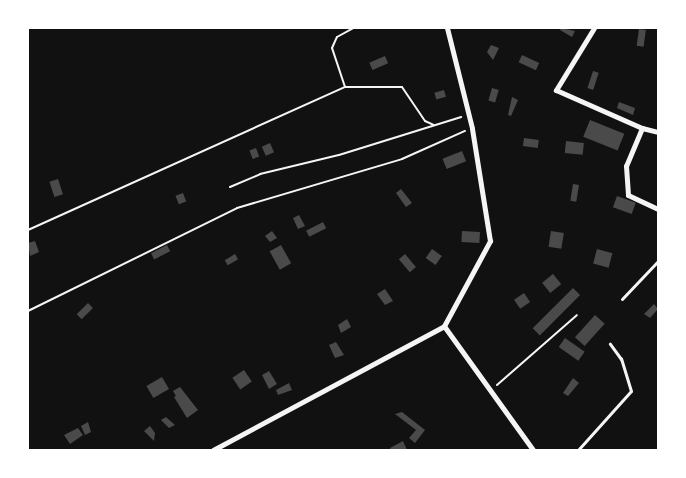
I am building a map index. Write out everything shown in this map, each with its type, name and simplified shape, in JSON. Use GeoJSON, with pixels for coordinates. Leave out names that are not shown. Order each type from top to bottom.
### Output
{"type":"FeatureCollection","features":[{"type":"Feature","properties":{"kind":"street"},"geometry":{"type":"LineString","coordinates":[[213,450],[444,326],[490,241],[472,128],[447,28]]}},
{"type":"Feature","properties":{"kind":"street"},"geometry":{"type":"LineString","coordinates":[[594,28],[556,90],[642,128],[658,132]]}},
{"type":"Feature","properties":{"kind":"street"},"geometry":{"type":"LineString","coordinates":[[642,128],[626,166],[628,195],[658,209]]}},
{"type":"Feature","properties":{"kind":"street"},"geometry":{"type":"LineString","coordinates":[[444,326],[533,450]]}},
{"type":"Feature","properties":{"kind":"lane"},"geometry":{"type":"LineString","coordinates":[[622,299],[658,260]]}},
{"type":"Feature","properties":{"kind":"lane"},"geometry":{"type":"LineString","coordinates":[[578,450],[631,391],[620,359],[610,344]]}},
{"type":"Feature","properties":{"kind":"path"},"geometry":{"type":"LineString","coordinates":[[345,87],[332,48],[337,37],[354,28]]}},
{"type":"Feature","properties":{"kind":"path"},"geometry":{"type":"LineString","coordinates":[[28,230],[219,142],[345,87],[402,87],[425,121],[434,125]]}},
{"type":"Feature","properties":{"kind":"path"},"geometry":{"type":"LineString","coordinates":[[230,188],[260,174],[339,155],[468,114]]}},
{"type":"Feature","properties":{"kind":"path"},"geometry":{"type":"LineString","coordinates":[[28,312],[238,208],[402,159],[472,128]]}},
{"type":"Feature","properties":{"kind":"path"},"geometry":{"type":"LineString","coordinates":[[490,391],[577,316]]}},
{"type":"Feature","properties":{"kind":"building"},"geometry":{"type":"Polygon","coordinates":[[[561,28],[575,31],[572,37],[560,30],[561,28]]]}},
{"type":"Feature","properties":{"kind":"building"},"geometry":{"type":"Polygon","coordinates":[[[639,29],[646,30],[644,47],[637,46],[639,29]]]}},
{"type":"Feature","properties":{"kind":"building"},"geometry":{"type":"Polygon","coordinates":[[[491,45],[499,48],[493,60],[487,52],[491,45]]]}},
{"type":"Feature","properties":{"kind":"building"},"geometry":{"type":"Polygon","coordinates":[[[522,55],[539,63],[536,70],[519,62],[522,55]]]}},
{"type":"Feature","properties":{"kind":"building"},"geometry":{"type":"Polygon","coordinates":[[[385,56],[388,63],[372,70],[369,63],[385,56]]]}},
{"type":"Feature","properties":{"kind":"building"},"geometry":{"type":"Polygon","coordinates":[[[593,71],[599,73],[593,90],[587,88],[593,71]]]}},
{"type":"Feature","properties":{"kind":"building"},"geometry":{"type":"Polygon","coordinates":[[[492,88],[499,90],[495,102],[488,100],[492,88]]]}},
{"type":"Feature","properties":{"kind":"building"},"geometry":{"type":"Polygon","coordinates":[[[444,90],[446,97],[436,99],[434,93],[444,90]]]}},
{"type":"Feature","properties":{"kind":"building"},"geometry":{"type":"Polygon","coordinates":[[[512,97],[518,100],[511,116],[508,115],[512,97]]]}},
{"type":"Feature","properties":{"kind":"building"},"geometry":{"type":"Polygon","coordinates":[[[619,102],[635,108],[633,115],[617,108],[619,102]]]}},
{"type":"Feature","properties":{"kind":"building"},"geometry":{"type":"Polygon","coordinates":[[[590,120],[624,134],[618,151],[583,137],[590,120]]]}},
{"type":"Feature","properties":{"kind":"building"},"geometry":{"type":"Polygon","coordinates":[[[524,138],[539,140],[538,148],[523,146],[524,138]]]}},
{"type":"Feature","properties":{"kind":"building"},"geometry":{"type":"Polygon","coordinates":[[[566,141],[584,143],[583,155],[565,153],[566,141]]]}},
{"type":"Feature","properties":{"kind":"building"},"geometry":{"type":"Polygon","coordinates":[[[270,143],[274,152],[266,156],[262,147],[270,143]]]}},
{"type":"Feature","properties":{"kind":"building"},"geometry":{"type":"Polygon","coordinates":[[[256,148],[259,156],[253,159],[249,151],[256,148]]]}},
{"type":"Feature","properties":{"kind":"building"},"geometry":{"type":"Polygon","coordinates":[[[462,151],[466,161],[447,169],[443,159],[462,151]]]}},
{"type":"Feature","properties":{"kind":"building"},"geometry":{"type":"Polygon","coordinates":[[[58,179],[63,194],[54,197],[49,182],[58,179]]]}},
{"type":"Feature","properties":{"kind":"building"},"geometry":{"type":"Polygon","coordinates":[[[573,184],[579,185],[576,202],[570,201],[573,184]]]}},
{"type":"Feature","properties":{"kind":"building"},"geometry":{"type":"Polygon","coordinates":[[[401,189],[412,203],[406,207],[396,193],[401,189]]]}},
{"type":"Feature","properties":{"kind":"building"},"geometry":{"type":"Polygon","coordinates":[[[183,193],[186,201],[179,204],[176,196],[183,193]]]}},
{"type":"Feature","properties":{"kind":"building"},"geometry":{"type":"Polygon","coordinates":[[[617,196],[636,203],[632,214],[613,207],[617,196]]]}},
{"type":"Feature","properties":{"kind":"building"},"geometry":{"type":"Polygon","coordinates":[[[299,215],[305,226],[298,229],[293,218],[299,215]]]}},
{"type":"Feature","properties":{"kind":"building"},"geometry":{"type":"Polygon","coordinates":[[[323,222],[326,228],[309,237],[306,231],[323,222]]]}},
{"type":"Feature","properties":{"kind":"building"},"geometry":{"type":"Polygon","coordinates":[[[272,231],[277,238],[270,242],[265,236],[272,231]]]}},
{"type":"Feature","properties":{"kind":"building"},"geometry":{"type":"Polygon","coordinates":[[[462,231],[480,232],[479,243],[461,242],[462,231]]]}},
{"type":"Feature","properties":{"kind":"building"},"geometry":{"type":"Polygon","coordinates":[[[551,231],[564,233],[561,249],[548,247],[551,231]]]}},
{"type":"Feature","properties":{"kind":"building"},"geometry":{"type":"Polygon","coordinates":[[[35,241],[39,252],[30,256],[28,243],[35,241]]]}},
{"type":"Feature","properties":{"kind":"building"},"geometry":{"type":"Polygon","coordinates":[[[167,245],[170,251],[154,259],[151,253],[167,245]]]}},
{"type":"Feature","properties":{"kind":"building"},"geometry":{"type":"Polygon","coordinates":[[[281,245],[291,263],[280,270],[270,251],[281,245]]]}},
{"type":"Feature","properties":{"kind":"building"},"geometry":{"type":"Polygon","coordinates":[[[432,249],[442,256],[436,265],[426,258],[432,249]]]}},
{"type":"Feature","properties":{"kind":"building"},"geometry":{"type":"Polygon","coordinates":[[[597,249],[612,253],[609,268],[593,263],[597,249]]]}},
{"type":"Feature","properties":{"kind":"building"},"geometry":{"type":"Polygon","coordinates":[[[235,254],[238,259],[228,265],[225,260],[235,254]]]}},
{"type":"Feature","properties":{"kind":"building"},"geometry":{"type":"Polygon","coordinates":[[[405,254],[416,267],[410,272],[399,259],[405,254]]]}},
{"type":"Feature","properties":{"kind":"building"},"geometry":{"type":"Polygon","coordinates":[[[553,274],[561,284],[550,293],[542,283],[553,274]]]}},
{"type":"Feature","properties":{"kind":"building"},"geometry":{"type":"Polygon","coordinates":[[[573,288],[580,295],[540,335],[533,328],[573,288]]]}},
{"type":"Feature","properties":{"kind":"building"},"geometry":{"type":"Polygon","coordinates":[[[385,289],[393,301],[385,305],[377,294],[385,289]]]}},
{"type":"Feature","properties":{"kind":"building"},"geometry":{"type":"Polygon","coordinates":[[[524,293],[530,302],[520,309],[514,300],[524,293]]]}},
{"type":"Feature","properties":{"kind":"building"},"geometry":{"type":"Polygon","coordinates":[[[88,303],[93,308],[82,319],[77,314],[88,303]]]}},
{"type":"Feature","properties":{"kind":"building"},"geometry":{"type":"Polygon","coordinates":[[[654,304],[658,309],[650,318],[644,314],[654,304]]]}},
{"type":"Feature","properties":{"kind":"building"},"geometry":{"type":"Polygon","coordinates":[[[595,315],[605,324],[585,346],[575,337],[595,315]]]}},
{"type":"Feature","properties":{"kind":"building"},"geometry":{"type":"Polygon","coordinates":[[[347,319],[351,327],[341,333],[338,325],[347,319]]]}},
{"type":"Feature","properties":{"kind":"building"},"geometry":{"type":"Polygon","coordinates":[[[565,338],[585,352],[578,361],[559,347],[565,338]]]}},
{"type":"Feature","properties":{"kind":"building"},"geometry":{"type":"Polygon","coordinates":[[[336,342],[344,355],[335,358],[329,345],[336,342]]]}},
{"type":"Feature","properties":{"kind":"building"},"geometry":{"type":"Polygon","coordinates":[[[244,370],[252,382],[240,389],[232,378],[244,370]]]}},
{"type":"Feature","properties":{"kind":"building"},"geometry":{"type":"Polygon","coordinates":[[[269,371],[277,384],[269,389],[262,375],[269,371]]]}},
{"type":"Feature","properties":{"kind":"building"},"geometry":{"type":"Polygon","coordinates":[[[162,377],[169,389],[153,398],[146,386],[162,377]]]}},
{"type":"Feature","properties":{"kind":"building"},"geometry":{"type":"Polygon","coordinates":[[[573,378],[579,383],[568,396],[563,393],[573,378]]]}},
{"type":"Feature","properties":{"kind":"building"},"geometry":{"type":"Polygon","coordinates":[[[289,383],[292,390],[278,395],[276,390],[289,383]]]}},
{"type":"Feature","properties":{"kind":"building"},"geometry":{"type":"Polygon","coordinates":[[[180,387],[198,410],[187,418],[174,397],[176,396],[173,391],[180,387]]]}},
{"type":"Feature","properties":{"kind":"building"},"geometry":{"type":"Polygon","coordinates":[[[402,412],[425,430],[415,443],[409,438],[416,430],[395,414],[402,412]]]}},
{"type":"Feature","properties":{"kind":"building"},"geometry":{"type":"Polygon","coordinates":[[[166,417],[175,425],[169,428],[161,420],[166,417]]]}},
{"type":"Feature","properties":{"kind":"building"},"geometry":{"type":"Polygon","coordinates":[[[88,422],[91,432],[85,435],[81,426],[88,422]]]}},
{"type":"Feature","properties":{"kind":"building"},"geometry":{"type":"Polygon","coordinates":[[[150,426],[155,433],[154,441],[144,431],[150,426]]]}},
{"type":"Feature","properties":{"kind":"building"},"geometry":{"type":"Polygon","coordinates":[[[78,428],[83,435],[70,444],[64,435],[78,428]]]}},
{"type":"Feature","properties":{"kind":"building"},"geometry":{"type":"Polygon","coordinates":[[[403,441],[407,450],[391,450],[390,448],[403,441]]]}}]}
